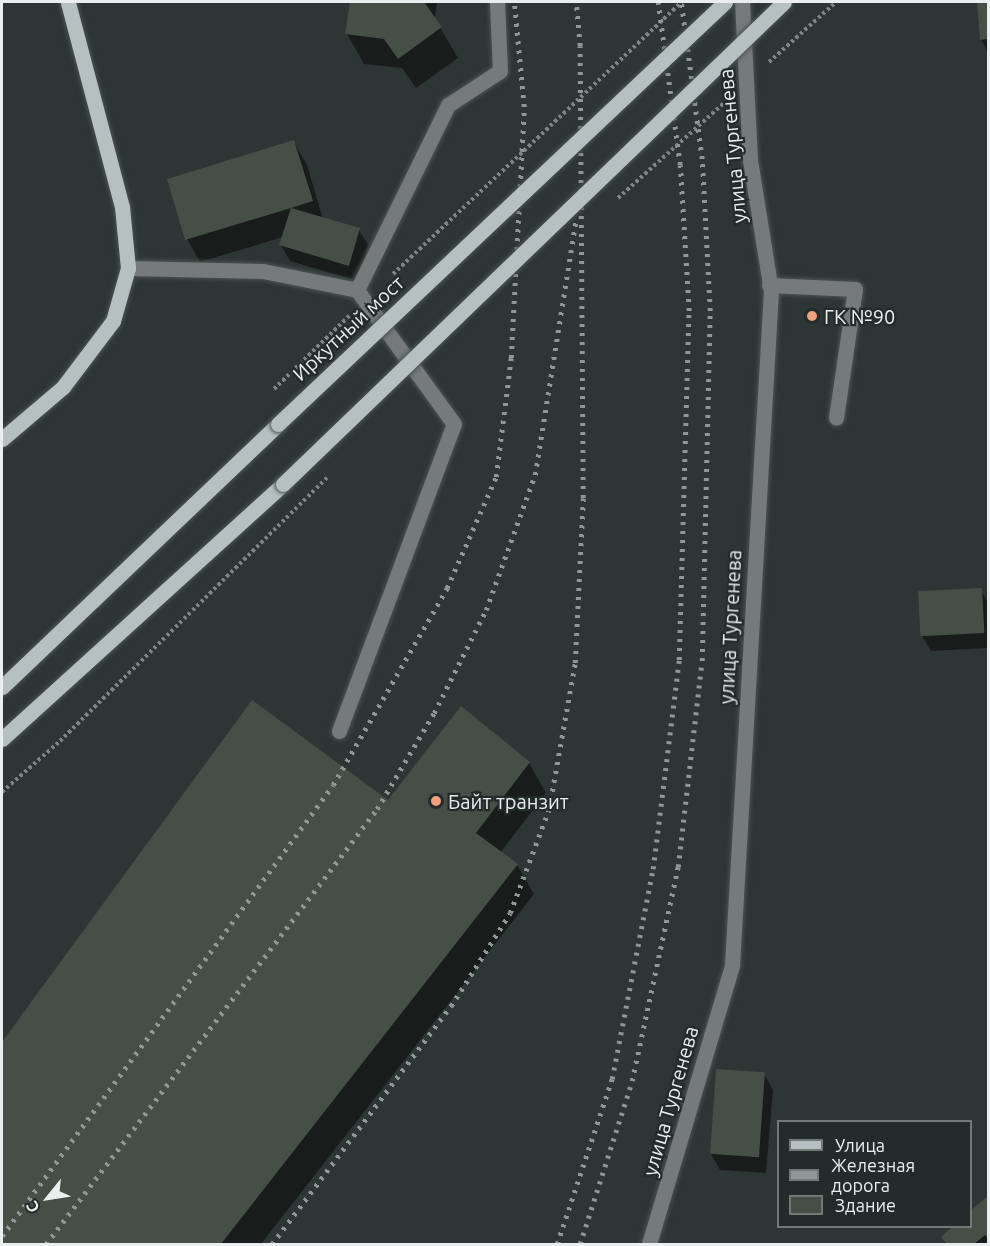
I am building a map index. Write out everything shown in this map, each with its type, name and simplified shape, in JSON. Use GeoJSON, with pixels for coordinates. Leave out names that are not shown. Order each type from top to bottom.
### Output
{"type":"FeatureCollection","features":[{"type":"Feature","properties":{"kind":"main road"},"geometry":{"type":"LineString","coordinates":[[2,439],[63,387],[113,321],[128,268],[122,207],[68,2]]}},
{"type":"Feature","properties":{"kind":"main road","name":"Иркутный мост"},"geometry":{"type":"LineString","coordinates":[[2,687],[7,678],[725,2]]}},
{"type":"Feature","properties":{"kind":"main road"},"geometry":{"type":"LineString","coordinates":[[2,739],[284,484],[784,2]]}},
{"type":"Feature","properties":{"kind":"street"},"geometry":{"type":"LineString","coordinates":[[357,290],[448,105],[500,71],[497,2]]}},
{"type":"Feature","properties":{"kind":"street","name":"улица Тургенева"},"geometry":{"type":"LineString","coordinates":[[649,1245],[732,965],[769,285],[750,160],[742,2]]}},
{"type":"Feature","properties":{"kind":"street"},"geometry":{"type":"LineString","coordinates":[[128,268],[263,272],[357,290],[454,424],[339,731]]}},
{"type":"Feature","properties":{"kind":"street"},"geometry":{"type":"LineString","coordinates":[[769,285],[855,289],[836,418]]}},
{"type":"Feature","properties":{"kind":"path"},"geometry":{"type":"LineString","coordinates":[[391,276],[682,2]]}},
{"type":"Feature","properties":{"kind":"path"},"geometry":{"type":"LineString","coordinates":[[766,64],[836,2]]}},
{"type":"Feature","properties":{"kind":"path"},"geometry":{"type":"LineString","coordinates":[[616,200],[731,96]]}},
{"type":"Feature","properties":{"kind":"path"},"geometry":{"type":"LineString","coordinates":[[274,389],[358,308]]}},
{"type":"Feature","properties":{"kind":"path"},"geometry":{"type":"LineString","coordinates":[[2,792],[60,741],[337,469]]}},
{"type":"Feature","properties":{"kind":"building"},"geometry":{"type":"Polygon","coordinates":[[[350,2],[424,2],[442,27],[398,59],[384,39],[345,34],[350,2]]]}},
{"type":"Feature","properties":{"kind":"building"},"geometry":{"type":"Polygon","coordinates":[[[977,2],[988,2],[988,39],[980,40],[977,2]]]}},
{"type":"Feature","properties":{"kind":"building"},"geometry":{"type":"Polygon","coordinates":[[[294,140],[313,201],[185,240],[167,179],[294,140]]]}},
{"type":"Feature","properties":{"kind":"building"},"geometry":{"type":"Polygon","coordinates":[[[291,208],[360,228],[349,266],[279,245],[291,208]]]}},
{"type":"Feature","properties":{"kind":"building"},"geometry":{"type":"Polygon","coordinates":[[[982,588],[984,633],[920,636],[918,591],[982,588]]]}},
{"type":"Feature","properties":{"kind":"building"},"geometry":{"type":"Polygon","coordinates":[[[252,700],[388,800],[461,706],[530,762],[476,833],[518,864],[221,1244],[2,1244],[2,1042],[252,700]]]}},
{"type":"Feature","properties":{"kind":"building"},"geometry":{"type":"Polygon","coordinates":[[[716,1069],[765,1072],[759,1157],[710,1154],[716,1069]]]}},
{"type":"Feature","properties":{"kind":"building"},"geometry":{"type":"Polygon","coordinates":[[[988,1196],[988,1238],[985,1235],[974,1244],[947,1244],[941,1237],[951,1228],[972,1228],[972,1209],[988,1196]]]}},
{"type":"Feature","properties":{"kind":"railway"},"geometry":{"type":"LineString","coordinates":[[2,1236],[333,785],[447,588],[496,477],[511,358],[524,107],[514,2]]}},
{"type":"Feature","properties":{"kind":"railway"},"geometry":{"type":"LineString","coordinates":[[272,1244],[451,1006],[510,913],[549,809],[575,663],[583,498],[580,46],[576,2]]}},
{"type":"Feature","properties":{"kind":"railway"},"geometry":{"type":"LineString","coordinates":[[557,1244],[612,1079],[653,869],[679,660],[689,311],[680,165],[658,2]]}},
{"type":"Feature","properties":{"kind":"railway"},"geometry":{"type":"LineString","coordinates":[[580,1244],[632,1081],[678,867],[702,661],[710,311],[702,159],[681,2]]}},
{"type":"Feature","properties":{"kind":"railway"},"geometry":{"type":"LineString","coordinates":[[46,1244],[377,809],[434,713],[486,610],[535,475],[576,218]]}},
{"type":"Feature","properties":{"kind":"place","name":"ГК №90"},"geometry":{"type":"Point","coordinates":[812,316]}},
{"type":"Feature","properties":{"kind":"place","name":"Байт транзит"},"geometry":{"type":"Point","coordinates":[436,801]}}]}
